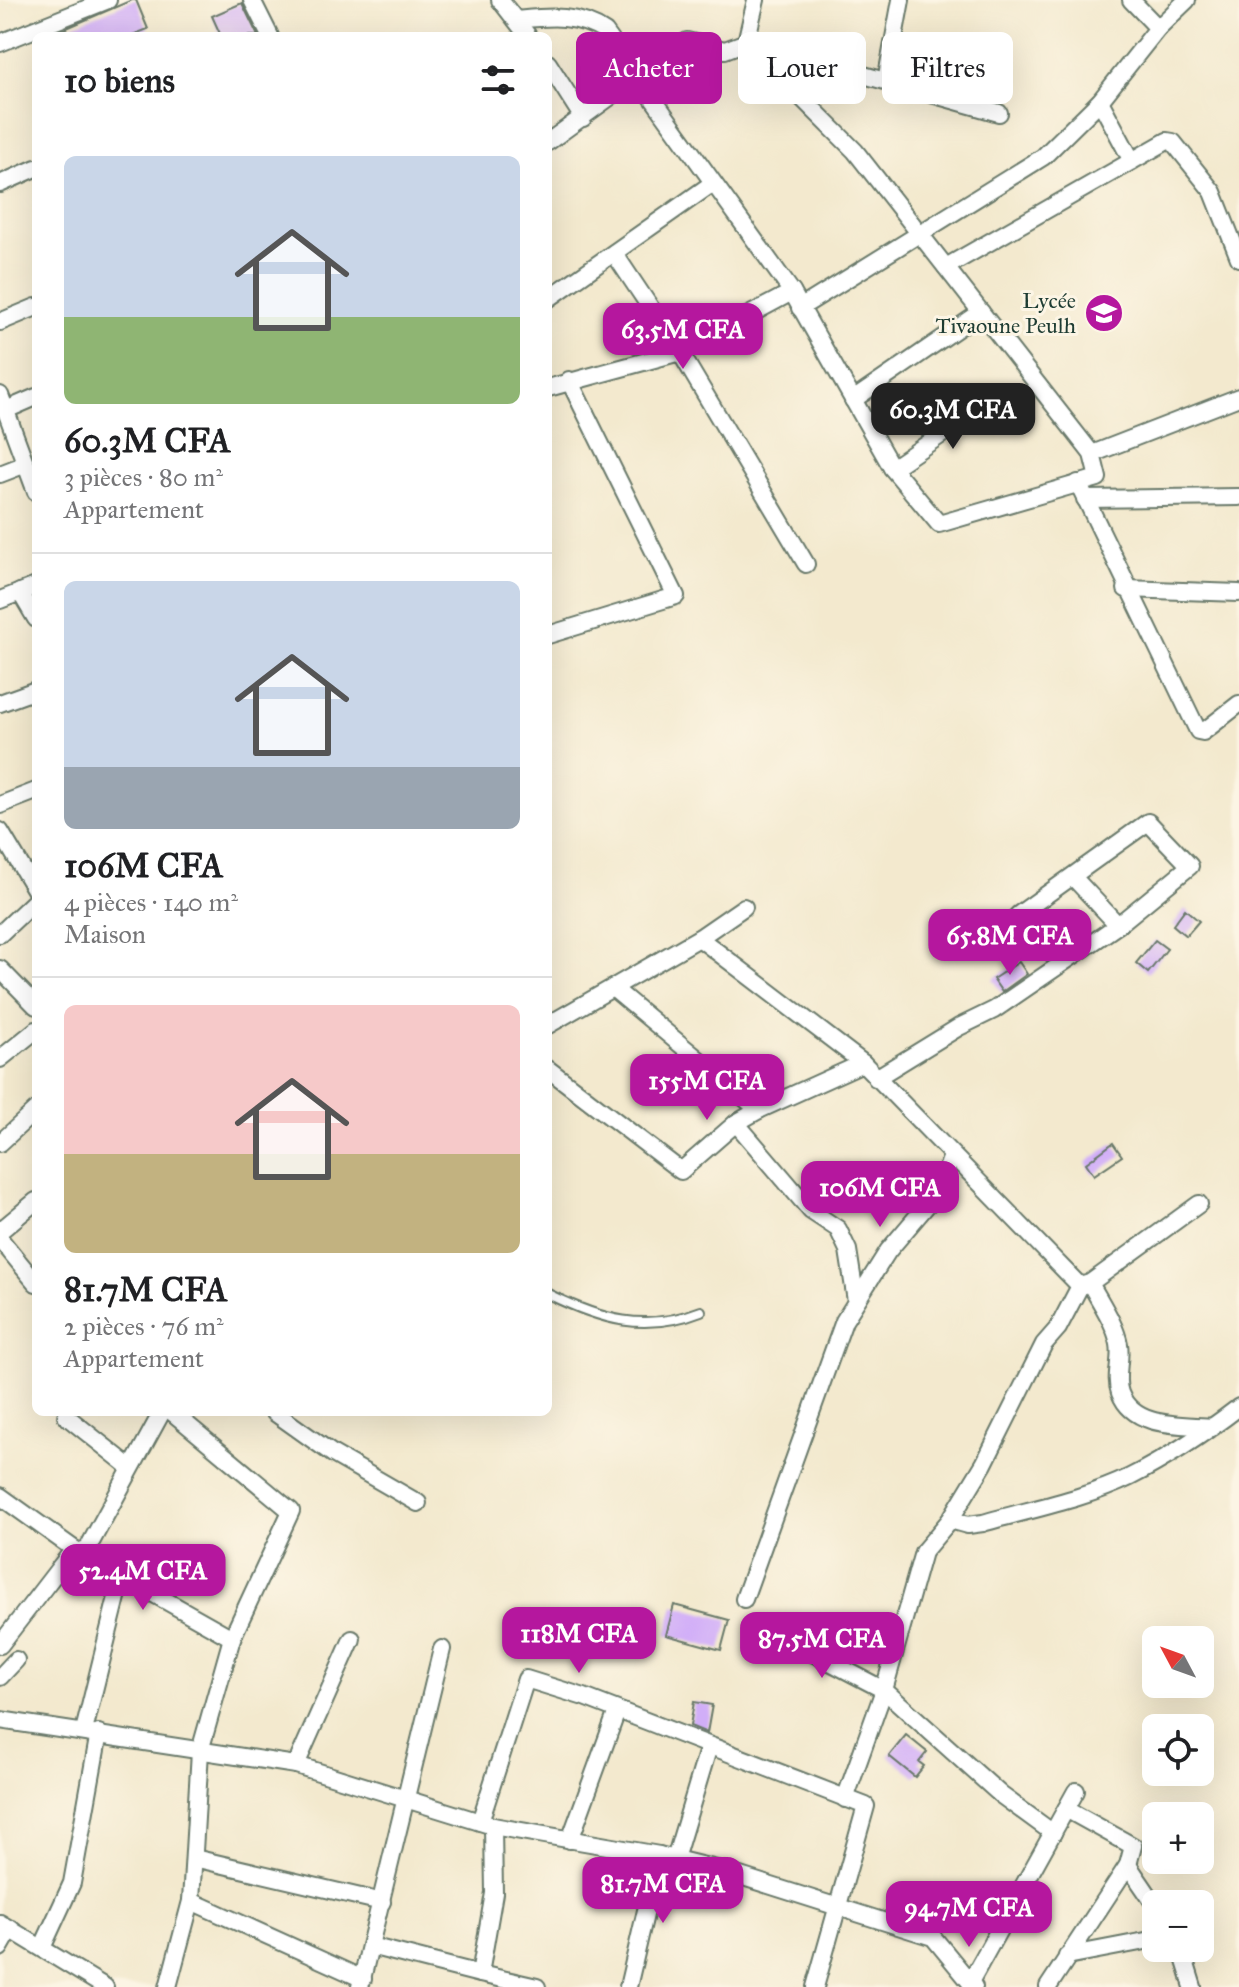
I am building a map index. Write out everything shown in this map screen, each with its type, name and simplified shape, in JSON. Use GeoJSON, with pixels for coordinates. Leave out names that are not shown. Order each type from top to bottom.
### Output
{"type":"FeatureCollection","features":[{"type":"Feature","properties":{"kind":"street"},"geometry":{"type":"LineString","coordinates":[[0,43],[78,6],[108,0]]}},
{"type":"Feature","properties":{"kind":"street"},"geometry":{"type":"LineString","coordinates":[[252,0],[268,32]]}},
{"type":"Feature","properties":{"kind":"street"},"geometry":{"type":"LineString","coordinates":[[500,0],[525,32]]}},
{"type":"Feature","properties":{"kind":"street"},"geometry":{"type":"LineString","coordinates":[[748,32],[756,0]]}},
{"type":"Feature","properties":{"kind":"street"},"geometry":{"type":"LineString","coordinates":[[895,32],[901,0]]}},
{"type":"Feature","properties":{"kind":"street"},"geometry":{"type":"LineString","coordinates":[[1131,0],[1158,28]]}},
{"type":"Feature","properties":{"kind":"street"},"geometry":{"type":"LineString","coordinates":[[800,308],[1043,157],[1100,101],[1158,28],[1187,0]]}},
{"type":"Feature","properties":{"kind":"street"},"geometry":{"type":"LineString","coordinates":[[516,20],[551,16],[590,22],[605,32]]}},
{"type":"Feature","properties":{"kind":"street"},"geometry":{"type":"LineString","coordinates":[[552,69],[583,118]]}},
{"type":"Feature","properties":{"kind":"street"},"geometry":{"type":"LineString","coordinates":[[1100,101],[1132,161]]}},
{"type":"Feature","properties":{"kind":"street"},"geometry":{"type":"LineString","coordinates":[[552,139],[602,104]]}},
{"type":"Feature","properties":{"kind":"street"},"geometry":{"type":"LineString","coordinates":[[655,104],[792,292],[892,468],[939,524],[1081,491],[1239,497]]}},
{"type":"Feature","properties":{"kind":"street"},"geometry":{"type":"LineString","coordinates":[[808,104],[855,151],[1092,454],[1098,478],[1081,491]]}},
{"type":"Feature","properties":{"kind":"street"},"geometry":{"type":"LineString","coordinates":[[967,104],[999,113]]}},
{"type":"Feature","properties":{"kind":"street"},"geometry":{"type":"LineString","coordinates":[[946,267],[1167,141],[1173,142],[1213,192],[1239,258]]}},
{"type":"Feature","properties":{"kind":"street"},"geometry":{"type":"LineString","coordinates":[[0,184],[32,170]]}},
{"type":"Feature","properties":{"kind":"street"},"geometry":{"type":"LineString","coordinates":[[552,296],[713,183]]}},
{"type":"Feature","properties":{"kind":"street"},"geometry":{"type":"LineString","coordinates":[[614,253],[680,352],[806,564]]}},
{"type":"Feature","properties":{"kind":"street"},"geometry":{"type":"LineString","coordinates":[[552,386],[680,352],[792,292]]}},
{"type":"Feature","properties":{"kind":"street"},"geometry":{"type":"LineString","coordinates":[[0,322],[32,309]]}},
{"type":"Feature","properties":{"kind":"street"},"geometry":{"type":"LineString","coordinates":[[853,400],[981,312]]}},
{"type":"Feature","properties":{"kind":"street"},"geometry":{"type":"LineString","coordinates":[[552,634],[676,596],[569,380]]}},
{"type":"Feature","properties":{"kind":"street"},"geometry":{"type":"LineString","coordinates":[[1092,454],[1239,397]]}},
{"type":"Feature","properties":{"kind":"street"},"geometry":{"type":"LineString","coordinates":[[32,398],[3,402],[32,481]]}},
{"type":"Feature","properties":{"kind":"street"},"geometry":{"type":"LineString","coordinates":[[892,468],[991,401]]}},
{"type":"Feature","properties":{"kind":"street"},"geometry":{"type":"LineString","coordinates":[[0,474],[26,464]]}},
{"type":"Feature","properties":{"kind":"street"},"geometry":{"type":"LineString","coordinates":[[1081,491],[1126,589],[1198,731],[1203,732],[1239,704]]}},
{"type":"Feature","properties":{"kind":"street"},"geometry":{"type":"LineString","coordinates":[[0,600],[28,589]]}},
{"type":"Feature","properties":{"kind":"street"},"geometry":{"type":"LineString","coordinates":[[1126,589],[1239,593]]}},
{"type":"Feature","properties":{"kind":"street"},"geometry":{"type":"LineString","coordinates":[[0,703],[32,691]]}},
{"type":"Feature","properties":{"kind":"street"},"geometry":{"type":"LineString","coordinates":[[0,805],[32,793]]}},
{"type":"Feature","properties":{"kind":"street"},"geometry":{"type":"LineString","coordinates":[[876,1078],[959,1027],[994,1010],[1118,925],[1190,866],[1148,822],[1018,915]]}},
{"type":"Feature","properties":{"kind":"street"},"geometry":{"type":"LineString","coordinates":[[0,831],[32,884]]}},
{"type":"Feature","properties":{"kind":"street"},"geometry":{"type":"LineString","coordinates":[[1073,877],[1118,925]]}},
{"type":"Feature","properties":{"kind":"street"},"geometry":{"type":"LineString","coordinates":[[0,934],[32,904]]}},
{"type":"Feature","properties":{"kind":"street"},"geometry":{"type":"LineString","coordinates":[[552,1023],[699,938],[744,907]]}},
{"type":"Feature","properties":{"kind":"street"},"geometry":{"type":"LineString","coordinates":[[699,938],[863,1063],[952,1156],[1085,1285],[1112,1323],[1120,1346],[1117,1370],[1120,1394],[1135,1413],[1150,1421],[1213,1427]]}},
{"type":"Feature","properties":{"kind":"street"},"geometry":{"type":"LineString","coordinates":[[0,969],[32,1002]]}},
{"type":"Feature","properties":{"kind":"street"},"geometry":{"type":"LineString","coordinates":[[614,989],[759,1110]]}},
{"type":"Feature","properties":{"kind":"street"},"geometry":{"type":"LineString","coordinates":[[0,1059],[32,1033]]}},
{"type":"Feature","properties":{"kind":"street"},"geometry":{"type":"LineString","coordinates":[[552,1072],[681,1171],[736,1123],[863,1063]]}},
{"type":"Feature","properties":{"kind":"street"},"geometry":{"type":"LineString","coordinates":[[0,1143],[32,1114]]}},
{"type":"Feature","properties":{"kind":"street"},"geometry":{"type":"LineString","coordinates":[[736,1123],[811,1211],[838,1229],[848,1250],[856,1301]]}},
{"type":"Feature","properties":{"kind":"street"},"geometry":{"type":"LineString","coordinates":[[744,1599],[844,1321],[888,1251],[938,1192],[952,1156]]}},
{"type":"Feature","properties":{"kind":"street"},"geometry":{"type":"LineString","coordinates":[[0,1231],[32,1204]]}},
{"type":"Feature","properties":{"kind":"street"},"geometry":{"type":"LineString","coordinates":[[845,1799],[884,1690],[923,1552],[950,1520],[1001,1432],[1044,1344],[1085,1285],[1199,1204]]}},
{"type":"Feature","properties":{"kind":"street"},"geometry":{"type":"LineString","coordinates":[[0,1239],[32,1278]]}},
{"type":"Feature","properties":{"kind":"street"},"geometry":{"type":"LineString","coordinates":[[950,1520],[968,1525],[983,1523],[1097,1490],[1131,1476],[1213,1427],[1239,1407]]}},
{"type":"Feature","properties":{"kind":"street"},"geometry":{"type":"LineString","coordinates":[[66,1416],[130,1467]]}},
{"type":"Feature","properties":{"kind":"street"},"geometry":{"type":"LineString","coordinates":[[0,1645],[79,1552],[159,1416]]}},
{"type":"Feature","properties":{"kind":"street"},"geometry":{"type":"LineString","coordinates":[[163,1416],[291,1511],[232,1638],[200,1751],[191,1901],[168,1987]]}},
{"type":"Feature","properties":{"kind":"street"},"geometry":{"type":"LineString","coordinates":[[280,1416],[333,1454],[418,1503]]}},
{"type":"Feature","properties":{"kind":"street"},"geometry":{"type":"LineString","coordinates":[[0,1496],[79,1552],[232,1638]]}},
{"type":"Feature","properties":{"kind":"street"},"geometry":{"type":"LineString","coordinates":[[42,1948],[72,1883],[91,1732],[122,1577]]}},
{"type":"Feature","properties":{"kind":"street"},"geometry":{"type":"LineString","coordinates":[[778,1635],[884,1690],[1001,1795],[1053,1833]]}},
{"type":"Feature","properties":{"kind":"street"},"geometry":{"type":"LineString","coordinates":[[296,1765],[352,1639]]}},
{"type":"Feature","properties":{"kind":"street"},"geometry":{"type":"LineString","coordinates":[[191,1901],[361,1983],[442,1649]]}},
{"type":"Feature","properties":{"kind":"street"},"geometry":{"type":"LineString","coordinates":[[0,1677],[16,1660]]}},
{"type":"Feature","properties":{"kind":"street"},"geometry":{"type":"LineString","coordinates":[[480,1974],[493,1904],[487,1824],[526,1679],[866,1806],[815,1987]]}},
{"type":"Feature","properties":{"kind":"street"},"geometry":{"type":"LineString","coordinates":[[570,1840],[617,1711]]}},
{"type":"Feature","properties":{"kind":"street"},"geometry":{"type":"LineString","coordinates":[[0,1720],[296,1765],[487,1824],[667,1857],[933,1937],[972,1984],[1076,1791]]}},
{"type":"Feature","properties":{"kind":"street"},"geometry":{"type":"LineString","coordinates":[[628,1987],[667,1857],[709,1746]]}},
{"type":"Feature","properties":{"kind":"street"},"geometry":{"type":"LineString","coordinates":[[1048,1987],[1128,1865],[1133,1846],[1066,1809]]}},
{"type":"Feature","properties":{"kind":"street"},"geometry":{"type":"LineString","coordinates":[[194,1858],[382,1902]]}},
{"type":"Feature","properties":{"kind":"street"},"geometry":{"type":"LineString","coordinates":[[1128,1865],[1145,1890]]}},
{"type":"Feature","properties":{"kind":"street"},"geometry":{"type":"LineString","coordinates":[[0,1948],[5,1926],[105,1987]]}},
{"type":"Feature","properties":{"kind":"street"},"geometry":{"type":"LineString","coordinates":[[1067,1956],[1142,1942]]}},
{"type":"Feature","properties":{"kind":"street"},"geometry":{"type":"LineString","coordinates":[[370,1946],[537,1987]]}},
{"type":"Feature","properties":{"kind":"street"},"geometry":{"type":"LineString","coordinates":[[1185,1962],[1193,1987]]}},
{"type":"Feature","properties":{"kind":"lane"},"geometry":{"type":"LineString","coordinates":[[552,1296],[572,1306],[635,1325],[672,1322],[701,1311]]}},
{"type":"Feature","properties":{"kind":"building"},"geometry":{"type":"Polygon","coordinates":[[[132,0],[136,0],[148,29],[140,32],[57,32],[132,0]]]}},
{"type":"Feature","properties":{"kind":"building"},"geometry":{"type":"Polygon","coordinates":[[[242,3],[256,32],[219,32],[212,16],[242,3]]]}},
{"type":"Feature","properties":{"kind":"building"},"geometry":{"type":"Polygon","coordinates":[[[1185,909],[1199,921],[1186,936],[1173,925],[1185,909]]]}},
{"type":"Feature","properties":{"kind":"building"},"geometry":{"type":"Polygon","coordinates":[[[1155,940],[1167,949],[1148,973],[1136,963],[1155,940]]]}},
{"type":"Feature","properties":{"kind":"building"},"geometry":{"type":"Polygon","coordinates":[[[1019,962],[1027,974],[1002,992],[993,979],[1019,962]]]}},
{"type":"Feature","properties":{"kind":"building"},"geometry":{"type":"Polygon","coordinates":[[[1113,1143],[1122,1156],[1094,1175],[1086,1163],[1113,1143]]]}},
{"type":"Feature","properties":{"kind":"building"},"geometry":{"type":"Polygon","coordinates":[[[674,1605],[729,1620],[721,1650],[666,1635],[674,1605]]]}},
{"type":"Feature","properties":{"kind":"building"},"geometry":{"type":"Polygon","coordinates":[[[694,1702],[712,1705],[707,1733],[690,1726],[694,1702]]]}},
{"type":"Feature","properties":{"kind":"building"},"geometry":{"type":"Polygon","coordinates":[[[906,1735],[927,1752],[919,1762],[924,1766],[915,1777],[889,1756],[906,1735]]]}},
{"type":"Feature","properties":{"kind":"place","name":"Lycée Tivaoune Peulh"},"geometry":{"type":"Point","coordinates":[1104,313]}}]}
